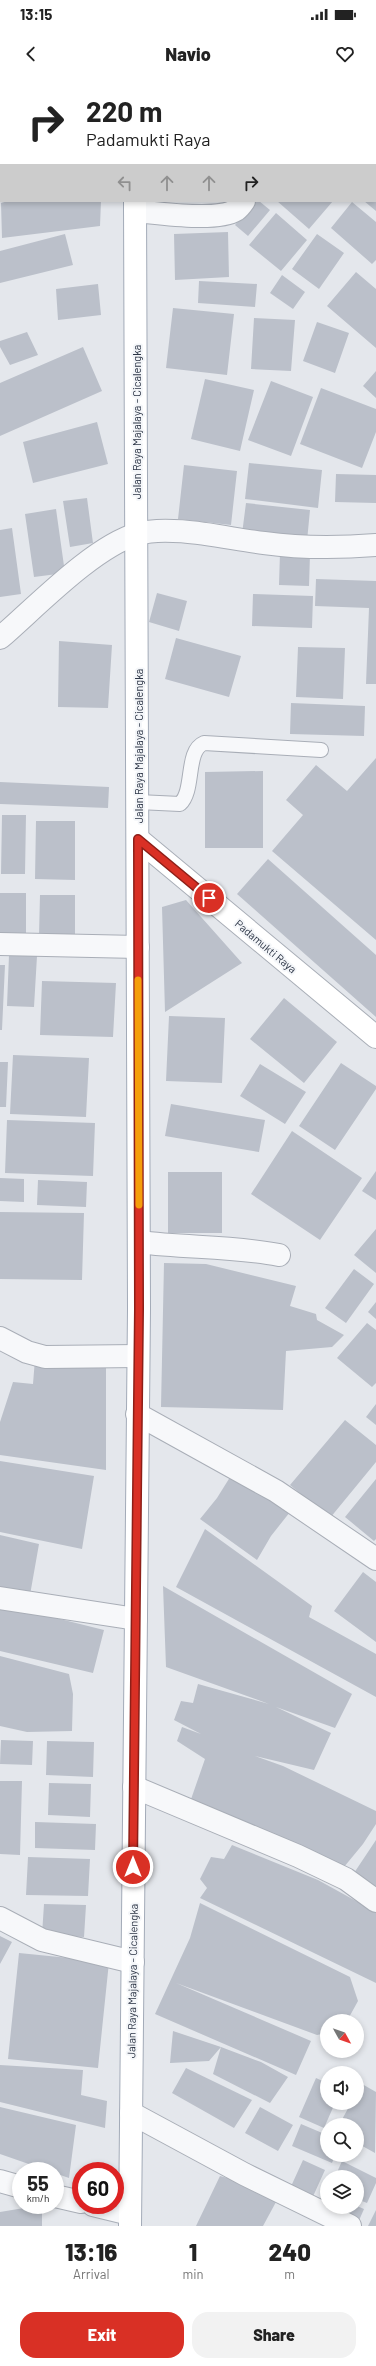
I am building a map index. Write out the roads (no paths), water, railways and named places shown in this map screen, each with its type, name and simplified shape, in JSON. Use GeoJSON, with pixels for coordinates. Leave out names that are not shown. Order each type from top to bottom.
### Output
{"type":"FeatureCollection","features":[{"type":"Feature","properties":{"kind":"main road","name":"Jalan Raya Majalaya - Cicalengka"},"geometry":{"type":"LineString","coordinates":[[130,2220],[139,1242],[138,534],[135,206]]}},
{"type":"Feature","properties":{"kind":"main road","name":"Padamukti Raya"},"geometry":{"type":"LineString","coordinates":[[138,839],[376,1037]]}},
{"type":"Feature","properties":{"kind":"street"},"geometry":{"type":"LineString","coordinates":[[135,206],[202,216],[218,215],[236,210],[243,202]]}},
{"type":"Feature","properties":{"kind":"street"},"geometry":{"type":"LineString","coordinates":[[0,638],[96,554],[138,534],[181,531],[266,543],[336,548],[376,545]]}},
{"type":"Feature","properties":{"kind":"street"},"geometry":{"type":"LineString","coordinates":[[0,944],[138,946]]}},
{"type":"Feature","properties":{"kind":"street"},"geometry":{"type":"LineString","coordinates":[[139,1242],[174,1246],[245,1248],[279,1255]]}},
{"type":"Feature","properties":{"kind":"street"},"geometry":{"type":"LineString","coordinates":[[0,1338],[27,1352],[45,1357],[138,1356]]}},
{"type":"Feature","properties":{"kind":"street"},"geometry":{"type":"LineString","coordinates":[[138,1414],[276,1491],[376,1559]]}},
{"type":"Feature","properties":{"kind":"street"},"geometry":{"type":"LineString","coordinates":[[0,1598],[136,1619]]}},
{"type":"Feature","properties":{"kind":"street"},"geometry":{"type":"LineString","coordinates":[[134,1787],[298,1856],[346,1879],[376,1901]]}},
{"type":"Feature","properties":{"kind":"street"},"geometry":{"type":"LineString","coordinates":[[0,1918],[42,1940],[133,1962]]}},
{"type":"Feature","properties":{"kind":"street"},"geometry":{"type":"LineString","coordinates":[[131,2113],[244,2174],[350,2226]]}},
{"type":"Feature","properties":{"kind":"street"},"geometry":{"type":"LineString","coordinates":[[0,2181],[12,2185]]}},
{"type":"Feature","properties":{"kind":"street"},"geometry":{"type":"LineString","coordinates":[[115,2214],[130,2220]]}},
{"type":"Feature","properties":{"kind":"lane"},"geometry":{"type":"LineString","coordinates":[[138,802],[180,804],[186,796],[197,749],[204,743],[321,750]]}}]}
